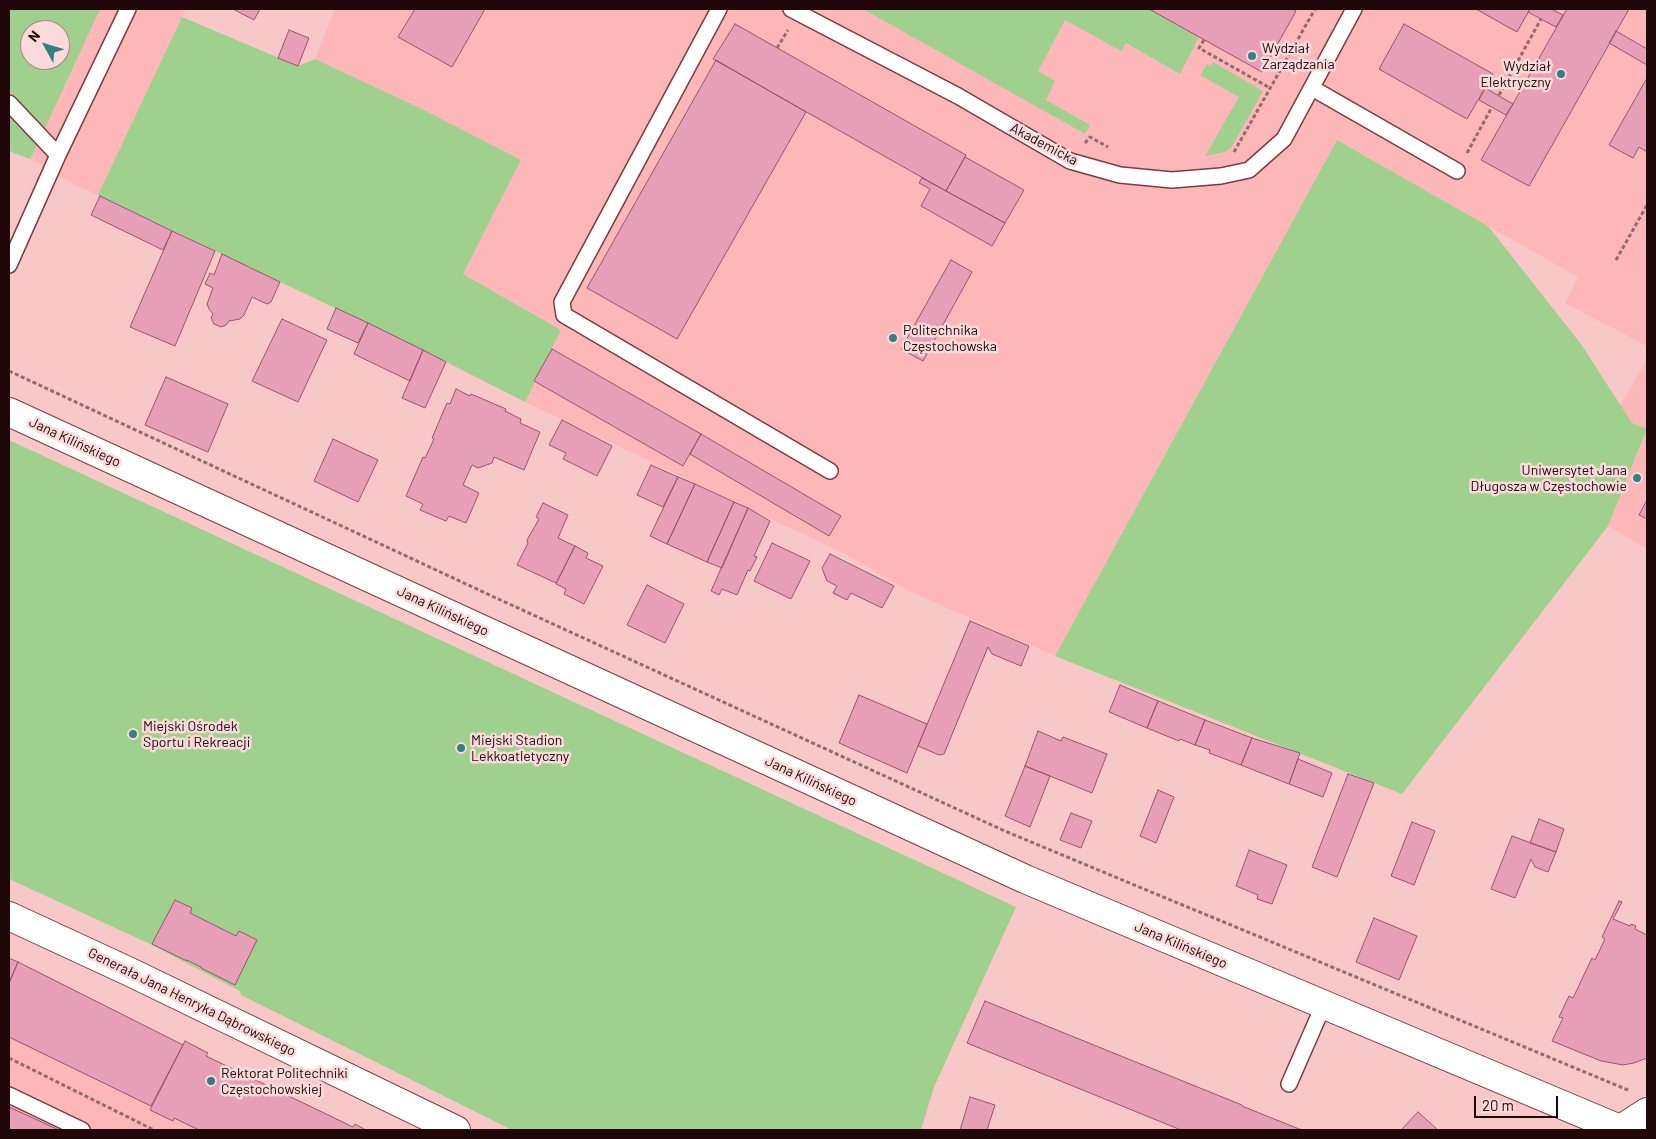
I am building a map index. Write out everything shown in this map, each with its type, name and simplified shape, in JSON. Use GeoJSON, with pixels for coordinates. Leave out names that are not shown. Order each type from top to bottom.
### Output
{"type":"FeatureCollection","features":[{"type":"Feature","properties":{"kind":"street","name":"Jana Kilińskiego"},"geometry":{"type":"LineString","coordinates":[[9,412],[1025,879],[1620,1130]]}},
{"type":"Feature","properties":{"kind":"street","name":"Generała Jana Henryka Dąbrowskiego"},"geometry":{"type":"LineString","coordinates":[[9,916],[130,972],[456,1130]]}},
{"type":"Feature","properties":{"kind":"street"},"geometry":{"type":"LineString","coordinates":[[1620,1130],[1640,1102]]}},
{"type":"Feature","properties":{"kind":"lane"},"geometry":{"type":"LineString","coordinates":[[9,265],[58,155],[128,9]]}},
{"type":"Feature","properties":{"kind":"lane"},"geometry":{"type":"LineString","coordinates":[[719,9],[562,302],[564,315],[830,471]]}},
{"type":"Feature","properties":{"kind":"lane","name":"Akademicka"},"geometry":{"type":"LineString","coordinates":[[792,9],[958,96],[1070,161],[1120,175],[1172,180],[1222,176],[1249,170],[1284,139],[1354,9]]}},
{"type":"Feature","properties":{"kind":"lane"},"geometry":{"type":"LineString","coordinates":[[1312,88],[1457,171]]}},
{"type":"Feature","properties":{"kind":"lane"},"geometry":{"type":"LineString","coordinates":[[9,103],[58,155]]}},
{"type":"Feature","properties":{"kind":"lane"},"geometry":{"type":"LineString","coordinates":[[1289,1084],[1324,1004]]}},
{"type":"Feature","properties":{"kind":"lane"},"geometry":{"type":"LineString","coordinates":[[9,1095],[82,1130]]}},
{"type":"Feature","properties":{"kind":"path"},"geometry":{"type":"LineString","coordinates":[[1231,157],[1315,9]]}},
{"type":"Feature","properties":{"kind":"path"},"geometry":{"type":"LineString","coordinates":[[1499,95],[1541,19]]}},
{"type":"Feature","properties":{"kind":"path"},"geometry":{"type":"LineString","coordinates":[[1204,40],[1200,48],[1270,88]]}},
{"type":"Feature","properties":{"kind":"path"},"geometry":{"type":"LineString","coordinates":[[1457,171],[1492,107]]}},
{"type":"Feature","properties":{"kind":"path"},"geometry":{"type":"LineString","coordinates":[[1090,137],[1114,151]]}},
{"type":"Feature","properties":{"kind":"path"},"geometry":{"type":"LineString","coordinates":[[1616,260],[1647,205]]}},
{"type":"Feature","properties":{"kind":"path"},"geometry":{"type":"LineString","coordinates":[[9,371],[485,593],[1007,832],[1640,1102]]}},
{"type":"Feature","properties":{"kind":"path"},"geometry":{"type":"LineString","coordinates":[[9,1058],[154,1130]]}},
{"type":"Feature","properties":{"kind":"shaded area"},"geometry":{"type":"Polygon","coordinates":[[[9,9],[186,9],[98,195],[79,187],[30,159],[9,151],[9,9]]]}},
{"type":"Feature","properties":{"kind":"shaded area","name":"Politechnika Częstochowska"},"geometry":{"type":"Polygon","coordinates":[[[333,9],[1647,9],[1647,346],[1565,303],[1578,277],[1337,140],[1055,656],[907,590],[845,554],[525,402],[561,330],[463,274],[521,160],[424,110],[315,59],[334,11],[333,9]]]}},
{"type":"Feature","properties":{"kind":"shaded area","name":"Uniwersytet Jana Długosza w Częstochowie"},"geometry":{"type":"Polygon","coordinates":[[[1647,359],[1647,429],[1632,423],[1620,406],[1647,359]]]}},
{"type":"Feature","properties":{"kind":"shaded area","name":"Uniwersytet Jana Długosza w Częstochowie"},"geometry":{"type":"Polygon","coordinates":[[[1647,430],[1647,549],[1608,526],[1647,430]]]}},
{"type":"Feature","properties":{"kind":"shaded area"},"geometry":{"type":"Polygon","coordinates":[[[9,964],[141,1024],[354,1130],[9,1130],[9,964]]]}},
{"type":"Feature","properties":{"kind":"green space"},"geometry":{"type":"Polygon","coordinates":[[[9,9],[100,9],[45,128],[9,90],[9,9]]]}},
{"type":"Feature","properties":{"kind":"green space"},"geometry":{"type":"Polygon","coordinates":[[[863,9],[1149,9],[1199,37],[1180,74],[1126,43],[1121,51],[1065,20],[1038,71],[1055,81],[1046,100],[1090,125],[1085,134],[863,9]]]}},
{"type":"Feature","properties":{"kind":"green space"},"geometry":{"type":"Polygon","coordinates":[[[182,17],[298,66],[315,59],[424,110],[521,160],[463,274],[561,330],[525,402],[423,350],[98,195],[182,17]]]}},
{"type":"Feature","properties":{"kind":"green space"},"geometry":{"type":"Polygon","coordinates":[[[1213,62],[1263,91],[1231,148],[1225,152],[1205,156],[1239,97],[1200,75],[1207,64],[1210,66],[1213,62]]]}},
{"type":"Feature","properties":{"kind":"green space"},"geometry":{"type":"Polygon","coordinates":[[[9,113],[38,143],[30,159],[9,151],[9,113]]]}},
{"type":"Feature","properties":{"kind":"green space"},"geometry":{"type":"Polygon","coordinates":[[[1337,140],[1488,226],[1581,344],[1632,423],[1647,429],[1608,526],[1402,794],[1055,656],[1337,140]]]}},
{"type":"Feature","properties":{"kind":"green space","name":"Miejski Stadion Lekkoatletyczny"},"geometry":{"type":"Polygon","coordinates":[[[9,440],[1016,907],[934,1087],[921,1130],[512,1130],[241,995],[240,991],[148,943],[9,879],[9,440]]]}},
{"type":"Feature","properties":{"kind":"building"},"geometry":{"type":"Polygon","coordinates":[[[233,9],[260,9],[254,20],[233,9]]]}},
{"type":"Feature","properties":{"kind":"building"},"geometry":{"type":"Polygon","coordinates":[[[415,9],[485,9],[452,67],[398,37],[415,9]]]}},
{"type":"Feature","properties":{"kind":"building","name":"Wydział Zarządzania"},"geometry":{"type":"Polygon","coordinates":[[[1149,9],[1292,9],[1296,11],[1262,72],[1149,9]]]}},
{"type":"Feature","properties":{"kind":"building"},"geometry":{"type":"Polygon","coordinates":[[[1476,9],[1530,9],[1517,32],[1476,9]]]}},
{"type":"Feature","properties":{"kind":"building"},"geometry":{"type":"Polygon","coordinates":[[[1530,9],[1551,9],[1563,15],[1556,27],[1528,12],[1530,9]]]}},
{"type":"Feature","properties":{"kind":"building","name":"Wydział Elektryczny"},"geometry":{"type":"Polygon","coordinates":[[[1567,9],[1629,9],[1529,186],[1481,160],[1567,9]]]}},
{"type":"Feature","properties":{"kind":"building"},"geometry":{"type":"Polygon","coordinates":[[[735,24],[966,155],[946,191],[713,59],[735,24]]]}},
{"type":"Feature","properties":{"kind":"building"},"geometry":{"type":"Polygon","coordinates":[[[1404,24],[1493,74],[1467,119],[1379,69],[1404,24]]]}},
{"type":"Feature","properties":{"kind":"building"},"geometry":{"type":"Polygon","coordinates":[[[289,30],[309,38],[298,66],[278,58],[289,30]]]}},
{"type":"Feature","properties":{"kind":"building"},"geometry":{"type":"Polygon","coordinates":[[[1616,31],[1647,49],[1647,65],[1609,43],[1616,31]]]}},
{"type":"Feature","properties":{"kind":"building"},"geometry":{"type":"Polygon","coordinates":[[[716,60],[806,112],[677,339],[587,288],[716,60]]]}},
{"type":"Feature","properties":{"kind":"building"},"geometry":{"type":"Polygon","coordinates":[[[1647,78],[1647,152],[1639,147],[1633,158],[1609,145],[1647,78]]]}},
{"type":"Feature","properties":{"kind":"building"},"geometry":{"type":"Polygon","coordinates":[[[1485,88],[1513,104],[1506,115],[1479,100],[1485,88]]]}},
{"type":"Feature","properties":{"kind":"building"},"geometry":{"type":"Polygon","coordinates":[[[965,157],[1024,190],[1005,223],[946,191],[965,157]]]}},
{"type":"Feature","properties":{"kind":"building"},"geometry":{"type":"Polygon","coordinates":[[[922,178],[1005,223],[992,246],[921,206],[930,189],[919,183],[922,178]]]}},
{"type":"Feature","properties":{"kind":"building"},"geometry":{"type":"Polygon","coordinates":[[[100,196],[172,231],[163,250],[91,215],[100,196]]]}},
{"type":"Feature","properties":{"kind":"building"},"geometry":{"type":"Polygon","coordinates":[[[172,231],[215,251],[175,346],[130,327],[172,231]]]}},
{"type":"Feature","properties":{"kind":"building"},"geometry":{"type":"Polygon","coordinates":[[[222,254],[280,282],[271,302],[267,304],[252,297],[244,315],[240,319],[229,321],[221,327],[214,324],[211,318],[213,314],[207,304],[213,288],[205,284],[210,273],[214,275],[222,254]]]}},
{"type":"Feature","properties":{"kind":"building"},"geometry":{"type":"Polygon","coordinates":[[[951,260],[972,272],[923,361],[901,349],[951,260]]]}},
{"type":"Feature","properties":{"kind":"building"},"geometry":{"type":"Polygon","coordinates":[[[336,308],[368,323],[358,343],[327,329],[336,308]]]}},
{"type":"Feature","properties":{"kind":"building"},"geometry":{"type":"Polygon","coordinates":[[[282,319],[327,340],[298,402],[252,381],[282,319]]]}},
{"type":"Feature","properties":{"kind":"building"},"geometry":{"type":"Polygon","coordinates":[[[368,323],[423,350],[410,381],[354,354],[368,323]]]}},
{"type":"Feature","properties":{"kind":"building"},"geometry":{"type":"Polygon","coordinates":[[[552,349],[701,434],[683,466],[534,381],[552,349]]]}},
{"type":"Feature","properties":{"kind":"building"},"geometry":{"type":"Polygon","coordinates":[[[423,350],[446,362],[425,408],[402,398],[423,350]]]}},
{"type":"Feature","properties":{"kind":"building"},"geometry":{"type":"Polygon","coordinates":[[[166,377],[228,404],[208,452],[145,425],[166,377]]]}},
{"type":"Feature","properties":{"kind":"building"},"geometry":{"type":"Polygon","coordinates":[[[456,389],[506,409],[505,411],[521,419],[520,423],[540,432],[524,470],[494,457],[492,463],[478,468],[472,465],[463,485],[479,493],[466,523],[449,516],[446,521],[420,510],[423,504],[406,496],[423,457],[425,458],[434,439],[432,438],[447,403],[450,404],[456,389]]]}},
{"type":"Feature","properties":{"kind":"building"},"geometry":{"type":"Polygon","coordinates":[[[562,420],[612,446],[597,476],[563,459],[566,453],[549,445],[562,420]]]}},
{"type":"Feature","properties":{"kind":"building"},"geometry":{"type":"Polygon","coordinates":[[[701,434],[841,516],[829,536],[690,454],[701,434]]]}},
{"type":"Feature","properties":{"kind":"building"},"geometry":{"type":"Polygon","coordinates":[[[333,439],[378,460],[358,502],[314,481],[333,439]]]}},
{"type":"Feature","properties":{"kind":"building"},"geometry":{"type":"Polygon","coordinates":[[[651,465],[678,477],[663,507],[637,495],[651,465]]]}},
{"type":"Feature","properties":{"kind":"building"},"geometry":{"type":"Polygon","coordinates":[[[678,477],[695,484],[667,544],[650,536],[678,477]]]}},
{"type":"Feature","properties":{"kind":"building"},"geometry":{"type":"Polygon","coordinates":[[[695,484],[734,502],[707,562],[667,544],[695,484]]]}},
{"type":"Feature","properties":{"kind":"building"},"geometry":{"type":"Polygon","coordinates":[[[1647,500],[1647,519],[1639,515],[1647,500]]]}},
{"type":"Feature","properties":{"kind":"building"},"geometry":{"type":"Polygon","coordinates":[[[734,502],[748,508],[722,568],[707,562],[734,502]]]}},
{"type":"Feature","properties":{"kind":"building"},"geometry":{"type":"Polygon","coordinates":[[[543,503],[568,515],[558,538],[575,546],[556,583],[517,565],[528,543],[527,540],[539,519],[536,517],[543,503]]]}},
{"type":"Feature","properties":{"kind":"building"},"geometry":{"type":"Polygon","coordinates":[[[748,508],[770,521],[754,556],[757,557],[750,571],[748,570],[737,595],[722,589],[719,595],[711,591],[748,508]]]}},
{"type":"Feature","properties":{"kind":"building"},"geometry":{"type":"Polygon","coordinates":[[[772,543],[810,561],[791,599],[754,581],[772,543]]]}},
{"type":"Feature","properties":{"kind":"building"},"geometry":{"type":"Polygon","coordinates":[[[575,546],[588,553],[586,558],[603,566],[584,604],[564,594],[566,589],[556,584],[575,546]]]}},
{"type":"Feature","properties":{"kind":"building"},"geometry":{"type":"Polygon","coordinates":[[[830,554],[894,586],[882,608],[851,593],[847,600],[833,593],[837,586],[827,581],[822,568],[830,554]]]}},
{"type":"Feature","properties":{"kind":"building"},"geometry":{"type":"Polygon","coordinates":[[[647,585],[684,604],[665,643],[627,625],[647,585]]]}},
{"type":"Feature","properties":{"kind":"building"},"geometry":{"type":"Polygon","coordinates":[[[970,621],[1029,646],[1021,666],[992,654],[988,647],[944,754],[939,755],[918,746],[970,621]]]}},
{"type":"Feature","properties":{"kind":"building"},"geometry":{"type":"Polygon","coordinates":[[[1120,685],[1158,701],[1147,728],[1109,712],[1120,685]]]}},
{"type":"Feature","properties":{"kind":"building"},"geometry":{"type":"Polygon","coordinates":[[[859,695],[927,724],[907,773],[839,743],[859,695]]]}},
{"type":"Feature","properties":{"kind":"building"},"geometry":{"type":"Polygon","coordinates":[[[1158,701],[1205,720],[1195,745],[1180,739],[1179,741],[1147,728],[1158,701]]]}},
{"type":"Feature","properties":{"kind":"building"},"geometry":{"type":"Polygon","coordinates":[[[1205,720],[1252,738],[1241,765],[1209,753],[1210,750],[1195,745],[1205,720]]]}},
{"type":"Feature","properties":{"kind":"building"},"geometry":{"type":"Polygon","coordinates":[[[1038,731],[1061,741],[1063,737],[1107,754],[1092,793],[1025,766],[1038,731]]]}},
{"type":"Feature","properties":{"kind":"building"},"geometry":{"type":"Polygon","coordinates":[[[1252,738],[1300,753],[1289,784],[1241,765],[1252,738]]]}},
{"type":"Feature","properties":{"kind":"building"},"geometry":{"type":"Polygon","coordinates":[[[1298,759],[1332,773],[1323,797],[1289,784],[1298,759]]]}},
{"type":"Feature","properties":{"kind":"building"},"geometry":{"type":"Polygon","coordinates":[[[1025,766],[1050,776],[1030,827],[1005,816],[1025,766]]]}},
{"type":"Feature","properties":{"kind":"building"},"geometry":{"type":"Polygon","coordinates":[[[1348,774],[1374,783],[1337,877],[1312,867],[1348,774]]]}},
{"type":"Feature","properties":{"kind":"building"},"geometry":{"type":"Polygon","coordinates":[[[1158,790],[1174,797],[1156,843],[1140,836],[1158,790]]]}},
{"type":"Feature","properties":{"kind":"building"},"geometry":{"type":"Polygon","coordinates":[[[1071,813],[1092,821],[1081,848],[1060,840],[1071,813]]]}},
{"type":"Feature","properties":{"kind":"building"},"geometry":{"type":"Polygon","coordinates":[[[1539,819],[1564,829],[1556,852],[1530,843],[1539,819]]]}},
{"type":"Feature","properties":{"kind":"building"},"geometry":{"type":"Polygon","coordinates":[[[1412,822],[1435,831],[1414,885],[1391,876],[1412,822]]]}},
{"type":"Feature","properties":{"kind":"building"},"geometry":{"type":"Polygon","coordinates":[[[1512,836],[1556,852],[1548,872],[1535,867],[1531,859],[1515,898],[1491,889],[1512,836]]]}},
{"type":"Feature","properties":{"kind":"building"},"geometry":{"type":"Polygon","coordinates":[[[1249,850],[1287,865],[1272,904],[1257,899],[1258,895],[1236,886],[1249,850]]]}},
{"type":"Feature","properties":{"kind":"building"},"geometry":{"type":"Polygon","coordinates":[[[175,900],[192,908],[190,913],[236,936],[239,931],[257,940],[235,985],[152,944],[175,900]]]}},
{"type":"Feature","properties":{"kind":"building"},"geometry":{"type":"Polygon","coordinates":[[[1619,901],[1622,902],[1613,919],[1630,926],[1631,924],[1636,926],[1635,929],[1647,935],[1647,1058],[1623,1065],[1601,1061],[1552,1041],[1563,1018],[1559,1017],[1569,996],[1573,998],[1592,958],[1595,960],[1605,939],[1602,937],[1619,901]]]}},
{"type":"Feature","properties":{"kind":"building"},"geometry":{"type":"Polygon","coordinates":[[[1374,918],[1417,936],[1399,980],[1356,962],[1374,918]]]}},
{"type":"Feature","properties":{"kind":"building"},"geometry":{"type":"Polygon","coordinates":[[[9,958],[18,962],[9,983],[9,958]]]}},
{"type":"Feature","properties":{"kind":"building"},"geometry":{"type":"Polygon","coordinates":[[[18,962],[183,1045],[151,1106],[9,1037],[9,983],[18,962]]]}},
{"type":"Feature","properties":{"kind":"building"},"geometry":{"type":"Polygon","coordinates":[[[985,1001],[1305,1130],[1181,1130],[967,1043],[985,1001]]]}},
{"type":"Feature","properties":{"kind":"building","name":"Rektorat Politechniki Częstochowskiej"},"geometry":{"type":"Polygon","coordinates":[[[185,1041],[208,1053],[206,1056],[353,1127],[355,1124],[366,1130],[199,1130],[174,1118],[173,1121],[150,1110],[185,1041]]]}},
{"type":"Feature","properties":{"kind":"building"},"geometry":{"type":"Polygon","coordinates":[[[970,1097],[995,1105],[987,1130],[960,1130],[970,1097]]]}},
{"type":"Feature","properties":{"kind":"building"},"geometry":{"type":"Polygon","coordinates":[[[9,1107],[59,1130],[9,1130],[9,1107]]]}},
{"type":"Feature","properties":{"kind":"building"},"geometry":{"type":"Polygon","coordinates":[[[1418,1112],[1438,1130],[1401,1130],[1418,1112]]]}},
{"type":"Feature","properties":{"kind":"place","name":"Wydział Zarządzania"},"geometry":{"type":"Point","coordinates":[1252,56]}},
{"type":"Feature","properties":{"kind":"place","name":"Wydział Elektryczny"},"geometry":{"type":"Point","coordinates":[1561,74]}},
{"type":"Feature","properties":{"kind":"place","name":"Politechnika Częstochowska"},"geometry":{"type":"Point","coordinates":[893,338]}},
{"type":"Feature","properties":{"kind":"place","name":"Uniwersytet Jana Długosza w Częstochowie"},"geometry":{"type":"Point","coordinates":[1637,478]}},
{"type":"Feature","properties":{"kind":"place","name":"Miejski Ośrodek Sportu i Rekreacji"},"geometry":{"type":"Point","coordinates":[133,734]}},
{"type":"Feature","properties":{"kind":"place","name":"Miejski Stadion Lekkoatletyczny"},"geometry":{"type":"Point","coordinates":[461,748]}},
{"type":"Feature","properties":{"kind":"place","name":"Rektorat Politechniki Częstochowskiej"},"geometry":{"type":"Point","coordinates":[211,1081]}}]}
